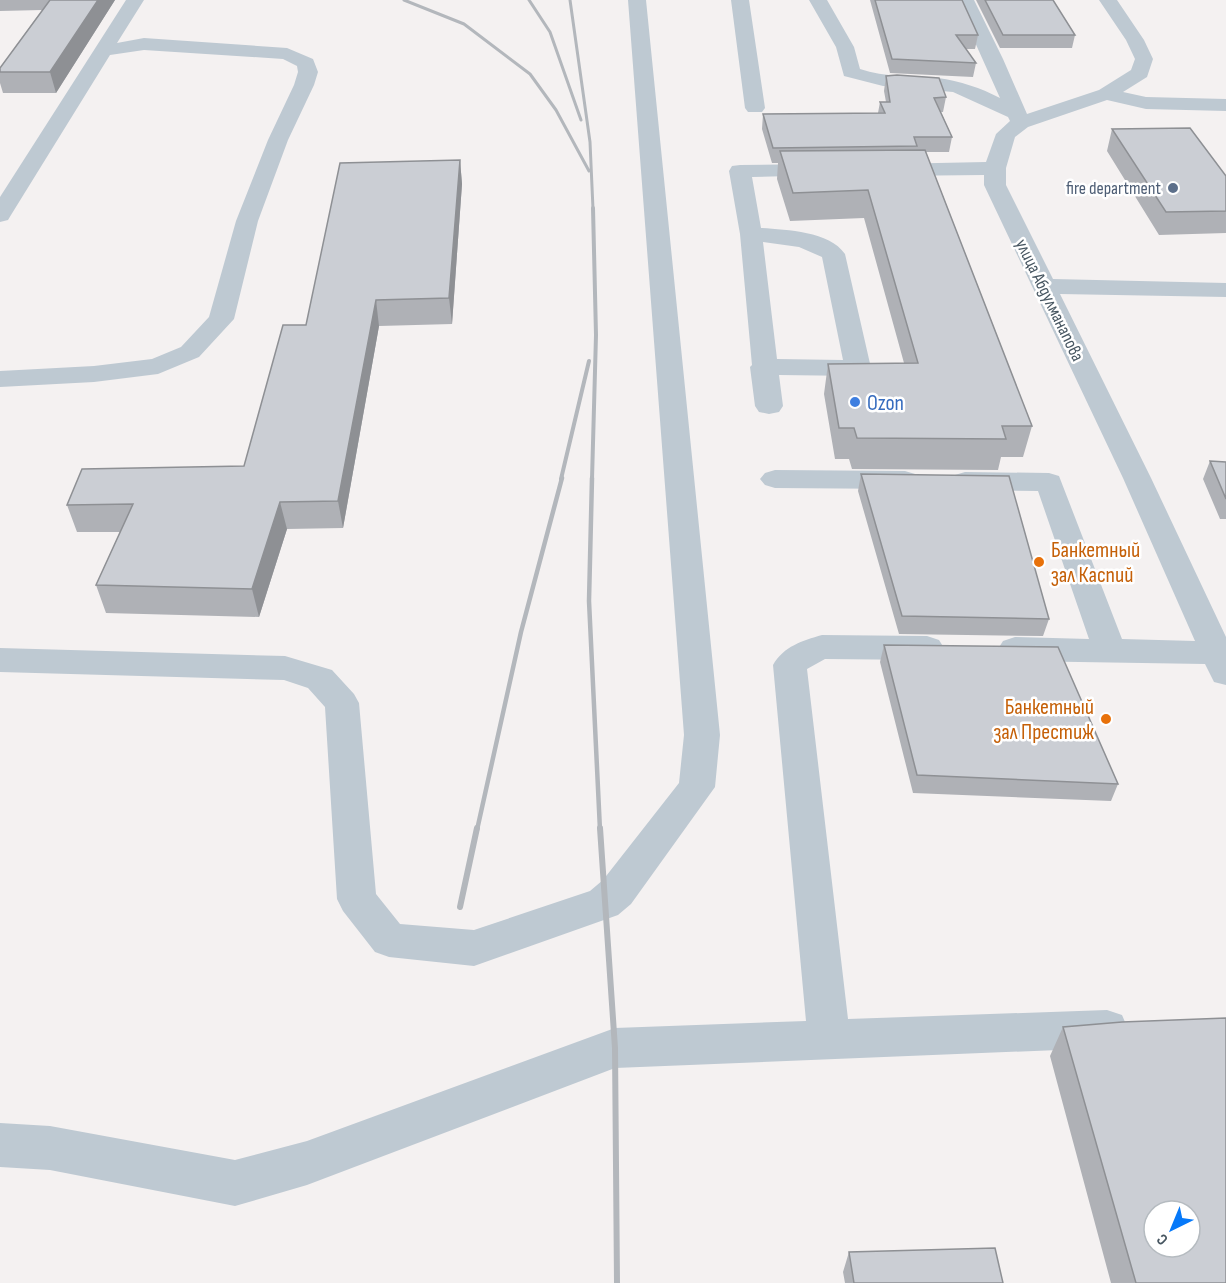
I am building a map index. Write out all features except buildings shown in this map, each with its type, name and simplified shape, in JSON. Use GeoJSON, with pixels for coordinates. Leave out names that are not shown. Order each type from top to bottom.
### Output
{"type":"FeatureCollection","features":[{"type":"Feature","properties":{"kind":"street"},"geometry":{"type":"LineString","coordinates":[[0,215],[135,0]]}},
{"type":"Feature","properties":{"kind":"street"},"geometry":{"type":"LineString","coordinates":[[0,660],[285,668],[320,679],[342,703],[357,899],[389,940],[474,948],[604,903],[617,892],[697,787],[702,735],[637,0]]}},
{"type":"Feature","properties":{"kind":"street"},"geometry":{"type":"LineString","coordinates":[[740,0],[755,108]]}},
{"type":"Feature","properties":{"kind":"street"},"geometry":{"type":"LineString","coordinates":[[818,0],[845,47],[851,72],[867,79],[939,84],[960,88],[983,96],[1019,119],[1106,94],[1140,73],[1144,59],[1135,40],[1108,0]]}},
{"type":"Feature","properties":{"kind":"street"},"geometry":{"type":"LineString","coordinates":[[965,0],[994,59],[1019,119]]}},
{"type":"Feature","properties":{"kind":"street"},"geometry":{"type":"LineString","coordinates":[[0,379],[94,374],[158,366],[190,352],[221,319],[247,221],[278,140],[291,116],[308,72],[306,63],[287,54],[144,44],[102,51]]}},
{"type":"Feature","properties":{"kind":"street"},"geometry":{"type":"LineString","coordinates":[[1106,94],[1146,103],[1226,105]]}},
{"type":"Feature","properties":{"kind":"street","name":"улица Абдулманапова"},"geometry":{"type":"LineString","coordinates":[[1019,119],[1006,134],[995,168],[994,185],[1223,659]]}},
{"type":"Feature","properties":{"kind":"street"},"geometry":{"type":"LineString","coordinates":[[868,170],[995,168]]}},
{"type":"Feature","properties":{"kind":"street"},"geometry":{"type":"LineString","coordinates":[[769,406],[763,368],[751,234],[740,171],[844,170]]}},
{"type":"Feature","properties":{"kind":"street"},"geometry":{"type":"LineString","coordinates":[[751,234],[799,240],[824,247],[833,254],[858,368],[763,368]]}},
{"type":"Feature","properties":{"kind":"street"},"geometry":{"type":"LineString","coordinates":[[1044,286],[1226,290]]}},
{"type":"Feature","properties":{"kind":"street"},"geometry":{"type":"LineString","coordinates":[[775,478],[1049,482],[1109,650]]}},
{"type":"Feature","properties":{"kind":"street"},"geometry":{"type":"LineString","coordinates":[[829,1040],[790,665],[801,655],[822,647],[1109,650],[1223,659]]}},
{"type":"Feature","properties":{"kind":"street"},"geometry":{"type":"LineString","coordinates":[[0,1145],[50,1148],[235,1183],[307,1163],[615,1048],[1144,1028]]}},
{"type":"Feature","properties":{"kind":"railway"},"geometry":{"type":"LineString","coordinates":[[404,0],[464,24],[530,74],[556,110],[589,171]]}},
{"type":"Feature","properties":{"kind":"railway"},"geometry":{"type":"LineString","coordinates":[[529,0],[550,32],[581,120]]}},
{"type":"Feature","properties":{"kind":"railway"},"geometry":{"type":"LineString","coordinates":[[570,0],[590,142],[593,209]]}},
{"type":"Feature","properties":{"kind":"railway"},"geometry":{"type":"LineString","coordinates":[[592,479],[596,335],[593,208]]}},
{"type":"Feature","properties":{"kind":"railway"},"geometry":{"type":"LineString","coordinates":[[561,479],[589,361]]}},
{"type":"Feature","properties":{"kind":"railway"},"geometry":{"type":"LineString","coordinates":[[477,830],[521,632],[562,478]]}},
{"type":"Feature","properties":{"kind":"railway"},"geometry":{"type":"LineString","coordinates":[[592,478],[589,601],[600,830]]}},
{"type":"Feature","properties":{"kind":"railway"},"geometry":{"type":"LineString","coordinates":[[460,907],[477,828]]}},
{"type":"Feature","properties":{"kind":"railway"},"geometry":{"type":"LineString","coordinates":[[600,828],[615,1048],[617,1283]]}},
{"type":"Feature","properties":{"kind":"place","name":"fire department"},"geometry":{"type":"Point","coordinates":[1173,188]}},
{"type":"Feature","properties":{"kind":"place","name":"Ozon"},"geometry":{"type":"Point","coordinates":[855,402]}},
{"type":"Feature","properties":{"kind":"place","name":"Банкетный зал Каспий"},"geometry":{"type":"Point","coordinates":[1039,562]}},
{"type":"Feature","properties":{"kind":"place","name":"Банкетный зал Престиж"},"geometry":{"type":"Point","coordinates":[1106,719]}}]}
